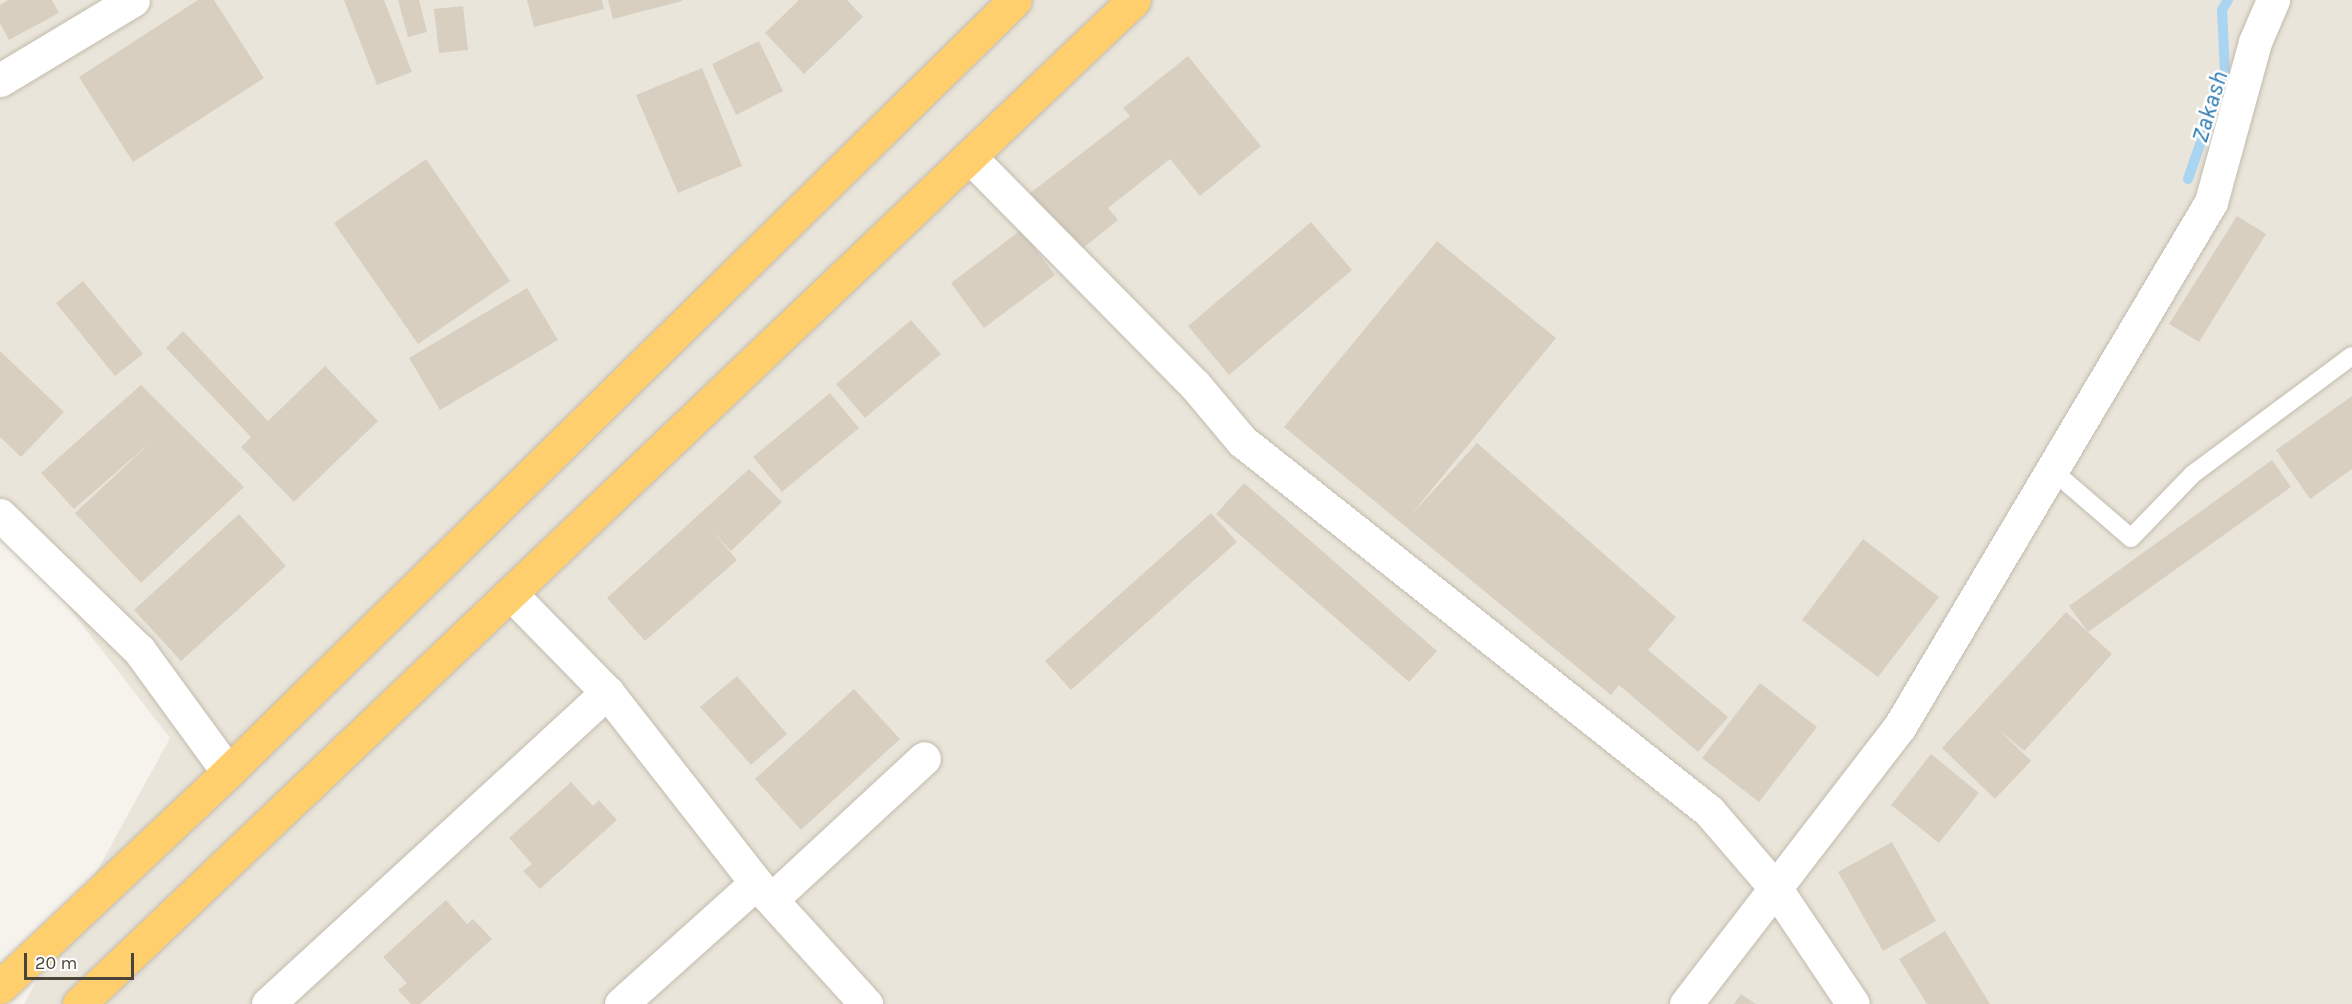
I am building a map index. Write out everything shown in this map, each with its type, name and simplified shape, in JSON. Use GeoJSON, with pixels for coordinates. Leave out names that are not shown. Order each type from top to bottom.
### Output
{"type":"FeatureCollection","features":[{"type":"Feature","properties":{"kind":"highway"},"geometry":{"type":"LineString","coordinates":[[0,987],[228,772],[1015,0]]}},
{"type":"Feature","properties":{"kind":"highway"},"geometry":{"type":"LineString","coordinates":[[79,1004],[1134,0]]}},
{"type":"Feature","properties":{"kind":"street"},"geometry":{"type":"LineString","coordinates":[[0,80],[133,0]]}},
{"type":"Feature","properties":{"kind":"street"},"geometry":{"type":"LineString","coordinates":[[1686,1004],[1900,726],[2211,202],[2255,42],[2273,0]]}},
{"type":"Feature","properties":{"kind":"street"},"geometry":{"type":"LineString","coordinates":[[970,157],[1195,385],[1242,441],[1709,811],[1776,889],[1853,1004]]}},
{"type":"Feature","properties":{"kind":"street"},"geometry":{"type":"LineString","coordinates":[[0,515],[139,650],[228,772]]}},
{"type":"Feature","properties":{"kind":"street"},"geometry":{"type":"LineString","coordinates":[[511,594],[606,692],[764,891],[866,1004]]}},
{"type":"Feature","properties":{"kind":"street"},"geometry":{"type":"LineString","coordinates":[[268,1004],[606,692]]}},
{"type":"Feature","properties":{"kind":"street"},"geometry":{"type":"LineString","coordinates":[[621,1004],[764,891],[924,758]]}},
{"type":"Feature","properties":{"kind":"lane"},"geometry":{"type":"LineString","coordinates":[[2052,470],[2131,538],[2193,474],[2352,356]]}},
{"type":"Feature","properties":{"kind":"shaded area"},"geometry":{"type":"Polygon","coordinates":[[[0,0],[2352,0],[2352,1004],[24,1004],[170,738],[0,519],[0,0]]]}},
{"type":"Feature","properties":{"kind":"building"},"geometry":{"type":"Polygon","coordinates":[[[8,0],[52,0],[59,13],[9,40],[0,23],[0,5],[8,0]]]}},
{"type":"Feature","properties":{"kind":"building"},"geometry":{"type":"Polygon","coordinates":[[[198,0],[214,0],[264,78],[133,162],[79,77],[198,0]]]}},
{"type":"Feature","properties":{"kind":"building"},"geometry":{"type":"Polygon","coordinates":[[[344,0],[384,0],[412,72],[377,85],[344,0]]]}},
{"type":"Feature","properties":{"kind":"building"},"geometry":{"type":"Polygon","coordinates":[[[398,0],[419,0],[427,32],[408,37],[398,0]]]}},
{"type":"Feature","properties":{"kind":"building"},"geometry":{"type":"Polygon","coordinates":[[[527,0],[602,0],[604,9],[534,27],[527,0]]]}},
{"type":"Feature","properties":{"kind":"building"},"geometry":{"type":"Polygon","coordinates":[[[608,0],[682,0],[682,1],[613,19],[608,0]]]}},
{"type":"Feature","properties":{"kind":"building"},"geometry":{"type":"Polygon","coordinates":[[[799,0],[847,0],[863,17],[804,74],[765,33],[799,0]]]}},
{"type":"Feature","properties":{"kind":"building"},"geometry":{"type":"Polygon","coordinates":[[[463,6],[468,50],[439,53],[434,9],[463,6]]]}},
{"type":"Feature","properties":{"kind":"building"},"geometry":{"type":"Polygon","coordinates":[[[759,41],[783,91],[736,115],[712,64],[759,41]]]}},
{"type":"Feature","properties":{"kind":"building"},"geometry":{"type":"Polygon","coordinates":[[[1188,56],[1261,146],[1200,196],[1170,159],[1108,208],[1118,220],[1073,256],[1025,197],[1130,116],[1123,108],[1188,56]]]}},
{"type":"Feature","properties":{"kind":"building"},"geometry":{"type":"Polygon","coordinates":[[[702,68],[742,166],[678,193],[636,95],[702,68]]]}},
{"type":"Feature","properties":{"kind":"building"},"geometry":{"type":"Polygon","coordinates":[[[426,159],[510,281],[418,344],[334,223],[426,159]]]}},
{"type":"Feature","properties":{"kind":"building"},"geometry":{"type":"Polygon","coordinates":[[[2237,216],[2266,234],[2199,342],[2169,324],[2237,216]]]}},
{"type":"Feature","properties":{"kind":"building"},"geometry":{"type":"Polygon","coordinates":[[[1311,222],[1352,270],[1229,375],[1188,326],[1311,222]]]}},
{"type":"Feature","properties":{"kind":"building"},"geometry":{"type":"Polygon","coordinates":[[[1021,230],[1055,275],[984,328],[951,283],[1021,230]]]}},
{"type":"Feature","properties":{"kind":"building"},"geometry":{"type":"Polygon","coordinates":[[[1437,241],[1556,338],[1410,516],[1477,443],[1676,617],[1648,650],[1728,717],[1698,752],[1619,685],[1611,695],[1284,427],[1437,241]]]}},
{"type":"Feature","properties":{"kind":"building"},"geometry":{"type":"Polygon","coordinates":[[[83,281],[143,354],[115,376],[56,303],[83,281]]]}},
{"type":"Feature","properties":{"kind":"building"},"geometry":{"type":"Polygon","coordinates":[[[527,288],[558,340],[440,410],[409,358],[527,288]]]}},
{"type":"Feature","properties":{"kind":"building"},"geometry":{"type":"Polygon","coordinates":[[[911,320],[941,354],[865,418],[836,384],[911,320]]]}},
{"type":"Feature","properties":{"kind":"building"},"geometry":{"type":"Polygon","coordinates":[[[183,331],[268,421],[325,366],[378,421],[294,502],[241,447],[251,437],[166,348],[183,331]]]}},
{"type":"Feature","properties":{"kind":"building"},"geometry":{"type":"Polygon","coordinates":[[[0,351],[64,412],[21,457],[0,437],[0,351]]]}},
{"type":"Feature","properties":{"kind":"building"},"geometry":{"type":"Polygon","coordinates":[[[141,385],[244,487],[141,583],[75,513],[151,442],[74,509],[41,473],[141,385]]]}},
{"type":"Feature","properties":{"kind":"building"},"geometry":{"type":"Polygon","coordinates":[[[830,393],[859,428],[782,492],[753,457],[830,393]]]}},
{"type":"Feature","properties":{"kind":"building"},"geometry":{"type":"Polygon","coordinates":[[[2352,396],[2352,469],[2310,499],[2276,450],[2352,396]]]}},
{"type":"Feature","properties":{"kind":"building"},"geometry":{"type":"Polygon","coordinates":[[[2272,460],[2291,487],[2088,632],[2069,606],[2272,460]]]}},
{"type":"Feature","properties":{"kind":"building"},"geometry":{"type":"Polygon","coordinates":[[[749,469],[782,502],[731,551],[711,530],[737,560],[645,641],[607,598],[749,469]]]}},
{"type":"Feature","properties":{"kind":"building"},"geometry":{"type":"Polygon","coordinates":[[[1244,483],[1437,651],[1409,682],[1216,514],[1244,483]]]}},
{"type":"Feature","properties":{"kind":"building"},"geometry":{"type":"Polygon","coordinates":[[[1211,513],[1237,542],[1071,690],[1045,661],[1211,513]]]}},
{"type":"Feature","properties":{"kind":"building"},"geometry":{"type":"Polygon","coordinates":[[[239,514],[286,566],[181,661],[134,610],[239,514]]]}},
{"type":"Feature","properties":{"kind":"building"},"geometry":{"type":"Polygon","coordinates":[[[1863,539],[1939,597],[1878,677],[1802,620],[1863,539]]]}},
{"type":"Feature","properties":{"kind":"building"},"geometry":{"type":"Polygon","coordinates":[[[2066,612],[2112,654],[2024,751],[1996,727],[2031,761],[1995,799],[1942,748],[2066,612]]]}},
{"type":"Feature","properties":{"kind":"building"},"geometry":{"type":"Polygon","coordinates":[[[737,676],[787,734],[751,765],[700,707],[737,676]]]}},
{"type":"Feature","properties":{"kind":"building"},"geometry":{"type":"Polygon","coordinates":[[[1760,683],[1817,727],[1759,802],[1702,758],[1760,683]]]}},
{"type":"Feature","properties":{"kind":"building"},"geometry":{"type":"Polygon","coordinates":[[[854,689],[900,739],[801,830],[755,779],[854,689]]]}},
{"type":"Feature","properties":{"kind":"building"},"geometry":{"type":"Polygon","coordinates":[[[1931,754],[1979,793],[1939,843],[1891,805],[1931,754]]]}},
{"type":"Feature","properties":{"kind":"building"},"geometry":{"type":"Polygon","coordinates":[[[571,782],[593,806],[599,800],[617,820],[540,889],[523,871],[532,864],[509,838],[571,782]]]}},
{"type":"Feature","properties":{"kind":"building"},"geometry":{"type":"Polygon","coordinates":[[[1892,842],[1936,921],[1883,951],[1838,872],[1892,842]]]}},
{"type":"Feature","properties":{"kind":"building"},"geometry":{"type":"Polygon","coordinates":[[[446,900],[467,924],[473,919],[492,939],[420,1004],[411,1004],[398,990],[407,983],[383,957],[446,900]]]}},
{"type":"Feature","properties":{"kind":"building"},"geometry":{"type":"Polygon","coordinates":[[[1945,931],[1990,1004],[1927,1004],[1899,959],[1945,931]]]}},
{"type":"Feature","properties":{"kind":"building"},"geometry":{"type":"Polygon","coordinates":[[[1741,994],[1756,1004],[1734,1004],[1741,994]]]}},
{"type":"Feature","properties":{"kind":"waterway","name":"Zakash"},"geometry":{"type":"LineString","coordinates":[[2188,179],[2225,73],[2222,10],[2228,0]]}}]}
